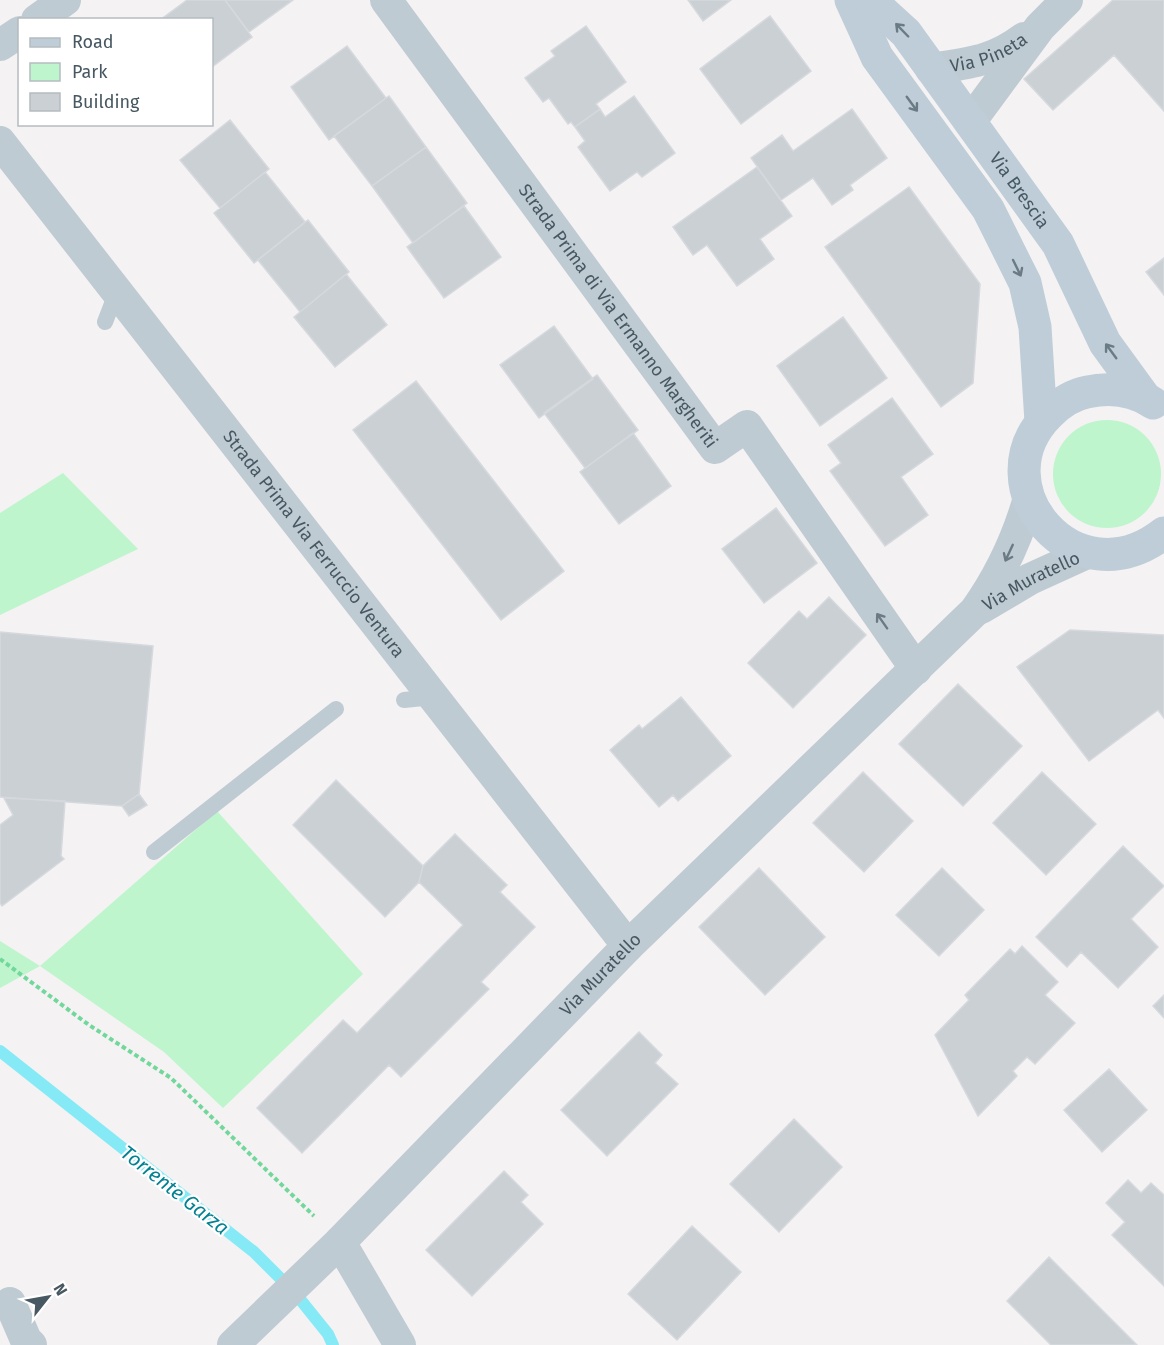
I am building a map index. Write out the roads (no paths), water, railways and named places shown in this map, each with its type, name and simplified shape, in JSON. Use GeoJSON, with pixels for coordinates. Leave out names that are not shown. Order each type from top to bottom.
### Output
{"type":"FeatureCollection","features":[{"type":"Feature","properties":{"kind":"main road","name":"Via Brescia"},"geometry":{"type":"LineString","coordinates":[[851,0],[877,57],[988,209],[1025,283],[1035,327],[1041,422]]}},
{"type":"Feature","properties":{"kind":"main road","name":"Via Brescia"},"geometry":{"type":"LineString","coordinates":[[870,0],[906,33],[1058,244],[1105,343],[1155,405]]}},
{"type":"Feature","properties":{"kind":"main road","name":"Via Brescia"},"geometry":{"type":"LineString","coordinates":[[1155,405],[1123,391],[1100,389],[1078,394],[1058,405],[1041,422],[1032,439],[1026,458],[1025,478],[1029,498],[1038,517],[1052,533],[1068,545],[1087,553],[1108,556],[1129,553],[1150,544],[1164,533]]}},
{"type":"Feature","properties":{"kind":"main road","name":"Via Brescia"},"geometry":{"type":"LineString","coordinates":[[1129,553],[1164,559]]}},
{"type":"Feature","properties":{"kind":"street"},"geometry":{"type":"LineString","coordinates":[[40,18],[65,0]]}},
{"type":"Feature","properties":{"kind":"street","name":"Strada Prima di Via Ermanno Margheriti"},"geometry":{"type":"LineString","coordinates":[[386,0],[715,448],[747,426],[916,669]]}},
{"type":"Feature","properties":{"kind":"street","name":"Via Pineta"},"geometry":{"type":"LineString","coordinates":[[970,122],[1040,27],[1067,0]]}},
{"type":"Feature","properties":{"kind":"street","name":"Via Pineta"},"geometry":{"type":"LineString","coordinates":[[932,69],[981,62],[1010,49],[1040,27]]}},
{"type":"Feature","properties":{"kind":"street"},"geometry":{"type":"LineString","coordinates":[[0,45],[18,33]]}},
{"type":"Feature","properties":{"kind":"street","name":"Strada Prima Via Ferruccio Ventura"},"geometry":{"type":"LineString","coordinates":[[0,142],[117,291],[419,698],[628,946]]}},
{"type":"Feature","properties":{"kind":"street","name":"Via Muratello"},"geometry":{"type":"LineString","coordinates":[[233,1345],[332,1250],[628,946],[975,611],[1008,558],[1029,498]]}},
{"type":"Feature","properties":{"kind":"street","name":"Via Muratello"},"geometry":{"type":"LineString","coordinates":[[975,611],[1030,579],[1087,553]]}},
{"type":"Feature","properties":{"kind":"street"},"geometry":{"type":"LineString","coordinates":[[332,1250],[400,1345]]}},
{"type":"Feature","properties":{"kind":"street"},"geometry":{"type":"LineString","coordinates":[[5,1296],[26,1340],[31,1345]]}},
{"type":"Feature","properties":{"kind":"lane"},"geometry":{"type":"LineString","coordinates":[[105,322],[117,291]]}},
{"type":"Feature","properties":{"kind":"lane"},"geometry":{"type":"LineString","coordinates":[[154,852],[336,709]]}},
{"type":"Feature","properties":{"kind":"waterway","name":"Torrente Garza"},"geometry":{"type":"LineString","coordinates":[[0,1051],[254,1252],[295,1293],[328,1334],[333,1345]]}}]}
